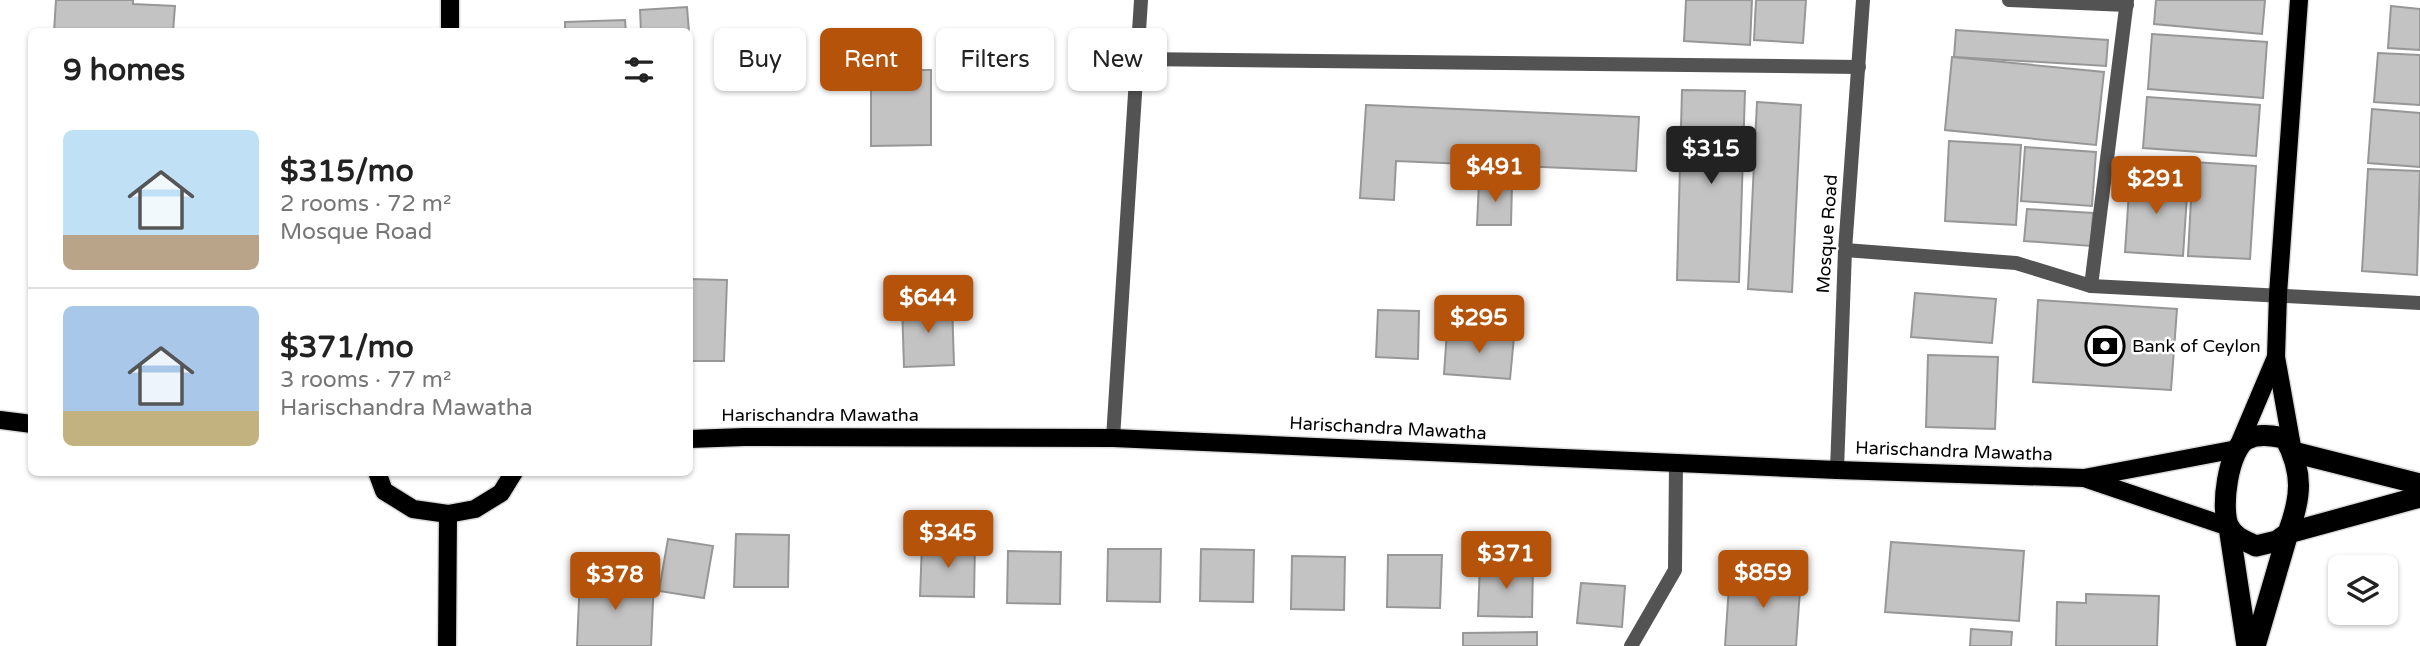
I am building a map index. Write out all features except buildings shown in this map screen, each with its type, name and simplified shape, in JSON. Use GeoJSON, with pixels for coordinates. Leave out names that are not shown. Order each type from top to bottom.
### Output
{"type":"FeatureCollection","features":[{"type":"Feature","properties":{"kind":"highway"},"geometry":{"type":"LineString","coordinates":[[2247,646],[2226,513],[2227,487],[2236,449],[2247,439],[2266,435],[2285,438],[2293,452],[2300,493],[2255,646]]}},
{"type":"Feature","properties":{"kind":"highway"},"geometry":{"type":"LineString","coordinates":[[2293,452],[2420,484]]}},
{"type":"Feature","properties":{"kind":"highway"},"geometry":{"type":"LineString","coordinates":[[2229,527],[2237,537],[2256,547],[2277,541],[2288,533],[2420,497]]}},
{"type":"Feature","properties":{"kind":"main road"},"geometry":{"type":"LineString","coordinates":[[450,0],[450,28]]}},
{"type":"Feature","properties":{"kind":"main road"},"geometry":{"type":"LineString","coordinates":[[2293,452],[2276,357],[2299,0]]}},
{"type":"Feature","properties":{"kind":"main road"},"geometry":{"type":"LineString","coordinates":[[2236,449],[2276,357]]}},
{"type":"Feature","properties":{"kind":"main road"},"geometry":{"type":"LineString","coordinates":[[0,420],[28,424]]}},
{"type":"Feature","properties":{"kind":"main road","name":"Harischandra Mawatha"},"geometry":{"type":"LineString","coordinates":[[693,439],[1113,438],[1676,464],[2084,478],[2236,449]]}},
{"type":"Feature","properties":{"kind":"main road"},"geometry":{"type":"LineString","coordinates":[[378,476],[384,491],[413,509],[448,514],[475,509],[492,499],[500,493],[511,476]]}},
{"type":"Feature","properties":{"kind":"main road","name":"Harischandra Mawatha"},"geometry":{"type":"LineString","coordinates":[[2084,478],[2229,527]]}},
{"type":"Feature","properties":{"kind":"main road"},"geometry":{"type":"LineString","coordinates":[[447,646],[448,514]]}},
{"type":"Feature","properties":{"kind":"street"},"geometry":{"type":"LineString","coordinates":[[1140,28],[1141,0]]}},
{"type":"Feature","properties":{"kind":"street","name":"Mosque Road"},"geometry":{"type":"LineString","coordinates":[[1837,470],[1844,250],[1863,0]]}},
{"type":"Feature","properties":{"kind":"street"},"geometry":{"type":"LineString","coordinates":[[2009,0],[2127,2],[2091,286]]}},
{"type":"Feature","properties":{"kind":"street"},"geometry":{"type":"LineString","coordinates":[[1167,59],[1859,67]]}},
{"type":"Feature","properties":{"kind":"street"},"geometry":{"type":"LineString","coordinates":[[1113,438],[1136,91]]}},
{"type":"Feature","properties":{"kind":"street"},"geometry":{"type":"LineString","coordinates":[[1844,250],[2016,263],[2091,286],[2420,303]]}},
{"type":"Feature","properties":{"kind":"street"},"geometry":{"type":"LineString","coordinates":[[1631,646],[1675,570],[1676,464]]}},
{"type":"Feature","properties":{"kind":"place","name":"Bank of Ceylon"},"geometry":{"type":"Point","coordinates":[2105,346]}}]}
